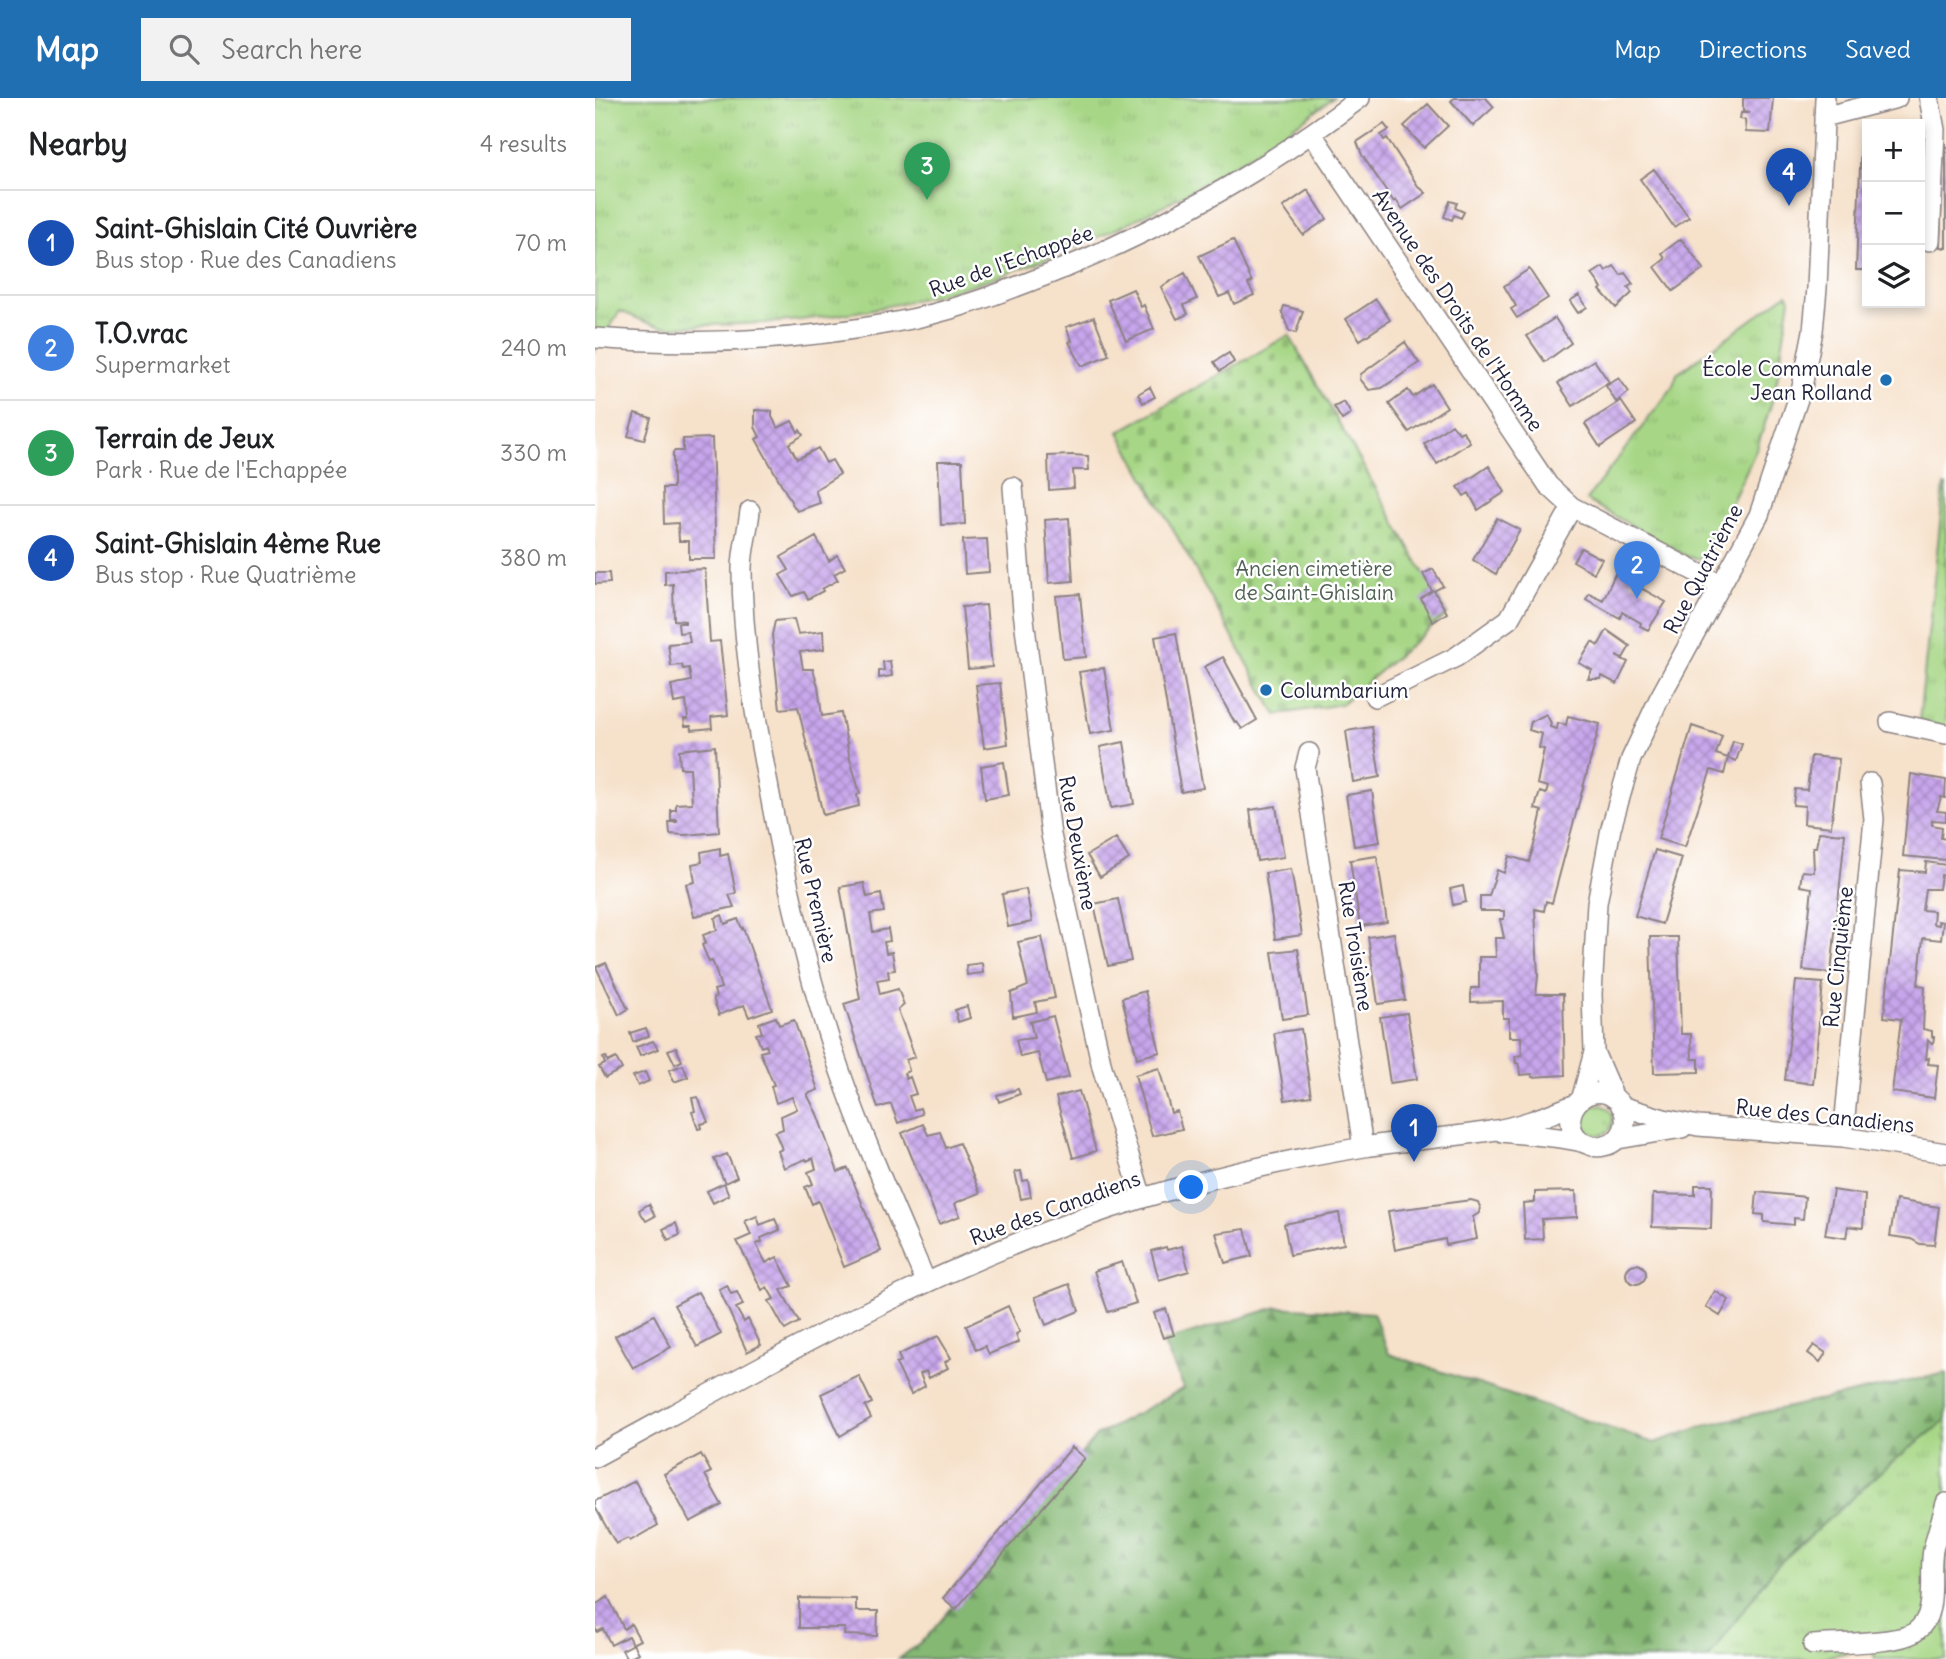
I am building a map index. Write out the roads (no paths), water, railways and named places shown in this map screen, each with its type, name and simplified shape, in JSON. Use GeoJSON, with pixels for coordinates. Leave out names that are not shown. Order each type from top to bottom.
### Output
{"type":"FeatureCollection","features":[{"type":"Feature","properties":{"kind":"street","name":"Rue de l'Echappée"},"geometry":{"type":"LineString","coordinates":[[595,338],[659,342],[770,339],[826,334],[898,322],[1010,290],[1123,244],[1235,184],[1312,134],[1360,98]]}},
{"type":"Feature","properties":{"kind":"street"},"geometry":{"type":"LineString","coordinates":[[1824,108],[1897,98]]}},
{"type":"Feature","properties":{"kind":"street"},"geometry":{"type":"LineString","coordinates":[[1929,98],[1935,130],[1930,241]]}},
{"type":"Feature","properties":{"kind":"street","name":"Rue Quatrième"},"geometry":{"type":"LineString","coordinates":[[1579,1101],[1594,1052],[1592,994],[1597,903],[1611,828],[1631,759],[1650,718],[1759,515],[1803,387],[1813,331],[1824,108]]}},
{"type":"Feature","properties":{"kind":"street","name":"Avenue des Droits de l'Homme"},"geometry":{"type":"LineString","coordinates":[[1312,134],[1548,485],[1572,506],[1721,585]]}},
{"type":"Feature","properties":{"kind":"street","name":"Rue Deuxième"},"geometry":{"type":"LineString","coordinates":[[1013,487],[1023,611],[1051,835],[1102,1067],[1142,1198]]}},
{"type":"Feature","properties":{"kind":"street"},"geometry":{"type":"LineString","coordinates":[[1375,698],[1456,657],[1509,619],[1572,506]]}},
{"type":"Feature","properties":{"kind":"street","name":"Rue Première"},"geometry":{"type":"LineString","coordinates":[[750,511],[742,566],[746,646],[757,727],[783,869],[806,959],[841,1073],[881,1178],[926,1282]]}},
{"type":"Feature","properties":{"kind":"street"},"geometry":{"type":"LineString","coordinates":[[1890,722],[1946,734]]}},
{"type":"Feature","properties":{"kind":"street","name":"Rue Troisième"},"geometry":{"type":"LineString","coordinates":[[1309,753],[1305,768],[1363,1147]]}},
{"type":"Feature","properties":{"kind":"street","name":"Rue Cinquième"},"geometry":{"type":"LineString","coordinates":[[1843,1137],[1874,819],[1870,783]]}},
{"type":"Feature","properties":{"kind":"street","name":"Rue Quatrième"},"geometry":{"type":"LineString","coordinates":[[1594,1052],[1617,1102]]}},
{"type":"Feature","properties":{"kind":"street","name":"Rue des Canadiens"},"geometry":{"type":"LineString","coordinates":[[595,1457],[926,1282],[1037,1235],[1142,1198],[1248,1169],[1363,1147],[1492,1131],[1540,1118],[1598,1093],[1664,1119],[1698,1126],[1843,1137],[1946,1153]]}},
{"type":"Feature","properties":{"kind":"street"},"geometry":{"type":"LineString","coordinates":[[1579,1101],[1571,1114],[1571,1126],[1581,1142]]}},
{"type":"Feature","properties":{"kind":"street"},"geometry":{"type":"LineString","coordinates":[[1617,1102],[1625,1122],[1618,1139]]}},
{"type":"Feature","properties":{"kind":"street","name":"Rue des Canadiens"},"geometry":{"type":"LineString","coordinates":[[1492,1131],[1602,1147],[1618,1139],[1698,1126]]}},
{"type":"Feature","properties":{"kind":"street"},"geometry":{"type":"LineString","coordinates":[[1813,1645],[1897,1639],[1914,1633],[1924,1622],[1930,1608],[1932,1551],[1946,1503]]}},
{"type":"Feature","properties":{"kind":"place","name":"Terrain de Jeux"},"geometry":{"type":"Point","coordinates":[927,200]}},
{"type":"Feature","properties":{"kind":"place","name":"Saint-Ghislain 4ème Rue"},"geometry":{"type":"Point","coordinates":[1789,206]}},
{"type":"Feature","properties":{"kind":"place","name":"École Communale Jean Rolland"},"geometry":{"type":"Point","coordinates":[1886,380]}},
{"type":"Feature","properties":{"kind":"place","name":"T.O.vrac"},"geometry":{"type":"Point","coordinates":[1637,599]}},
{"type":"Feature","properties":{"kind":"place","name":"Columbarium"},"geometry":{"type":"Point","coordinates":[1266,690]}},
{"type":"Feature","properties":{"kind":"place","name":"Saint-Ghislain Cité Ouvrière"},"geometry":{"type":"Point","coordinates":[1414,1162]}},
{"type":"Feature","properties":{"kind":"park label","name":"Ancien cimetière de Saint-Ghislain"},"geometry":{"type":"Point","coordinates":[1314,580]}}]}
